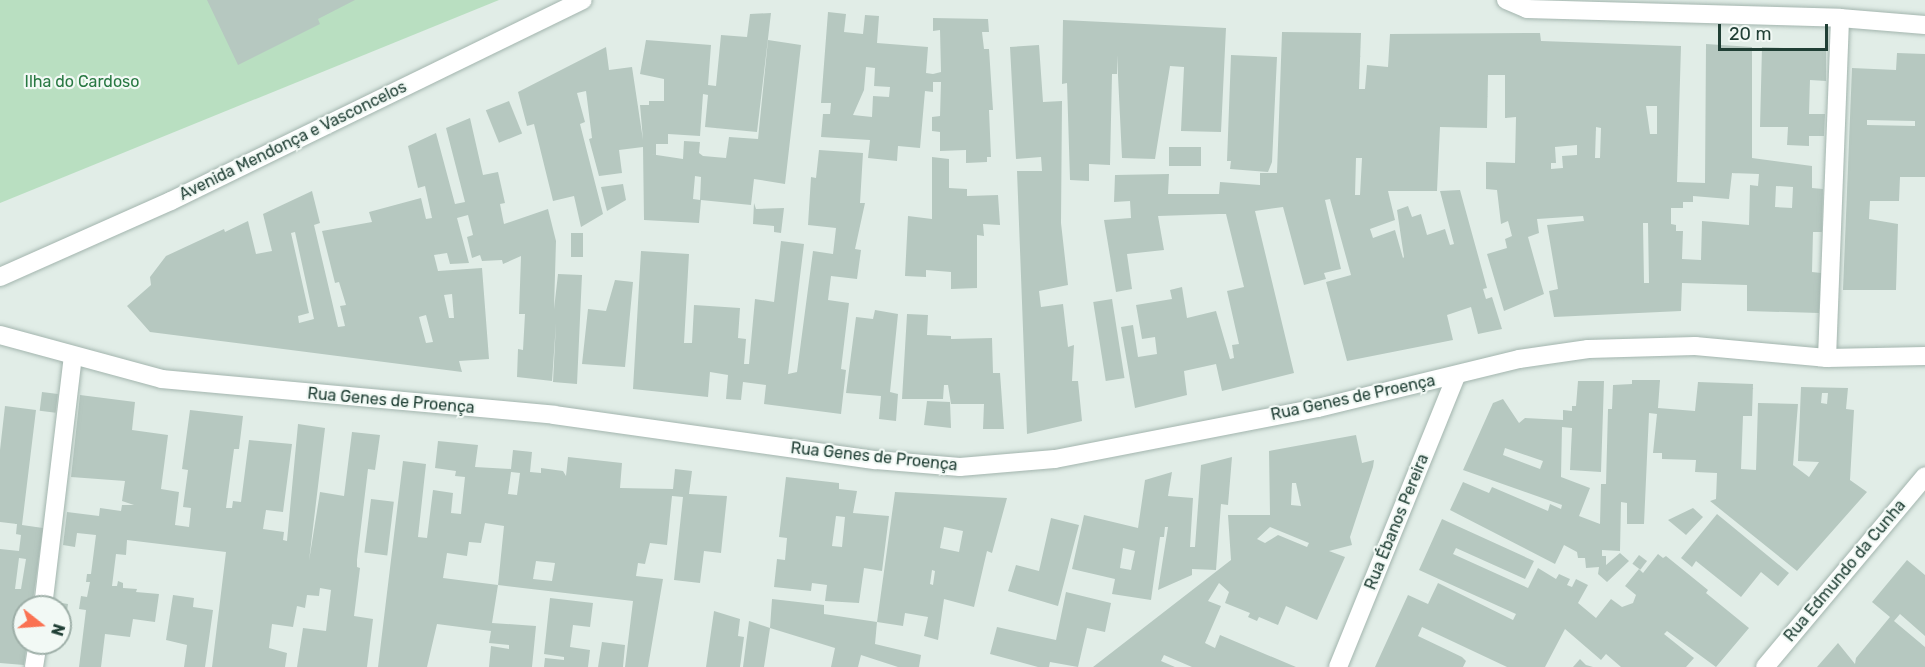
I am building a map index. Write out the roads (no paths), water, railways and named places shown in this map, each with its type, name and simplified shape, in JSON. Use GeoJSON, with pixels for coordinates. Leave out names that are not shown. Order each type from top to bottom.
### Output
{"type":"FeatureCollection","features":[{"type":"Feature","properties":{"kind":"street","name":"Avenida Mendonça e Vasconcelos"},"geometry":{"type":"LineString","coordinates":[[0,277],[171,201],[583,0]]}},
{"type":"Feature","properties":{"kind":"street"},"geometry":{"type":"LineString","coordinates":[[1506,0],[1527,9],[1840,18],[1925,25]]}},
{"type":"Feature","properties":{"kind":"street"},"geometry":{"type":"LineString","coordinates":[[1827,358],[1840,18]]}},
{"type":"Feature","properties":{"kind":"street","name":"Rua Genes de Proença"},"geometry":{"type":"LineString","coordinates":[[0,334],[73,357],[162,379],[555,415],[876,460],[960,467],[1055,459],[1456,376],[1519,359],[1588,349],[1695,346],[1827,358],[1925,356]]}},
{"type":"Feature","properties":{"kind":"street"},"geometry":{"type":"LineString","coordinates":[[44,595],[73,357]]}},
{"type":"Feature","properties":{"kind":"street","name":"Rua Ébanos Pereira"},"geometry":{"type":"LineString","coordinates":[[1338,667],[1456,376]]}},
{"type":"Feature","properties":{"kind":"street","name":"Rua Edmundo da Cunha"},"geometry":{"type":"LineString","coordinates":[[1765,667],[1925,476]]}},
{"type":"Feature","properties":{"kind":"park label","name":"Ilha do Cardoso"},"geometry":{"type":"Point","coordinates":[82,82]}}]}
